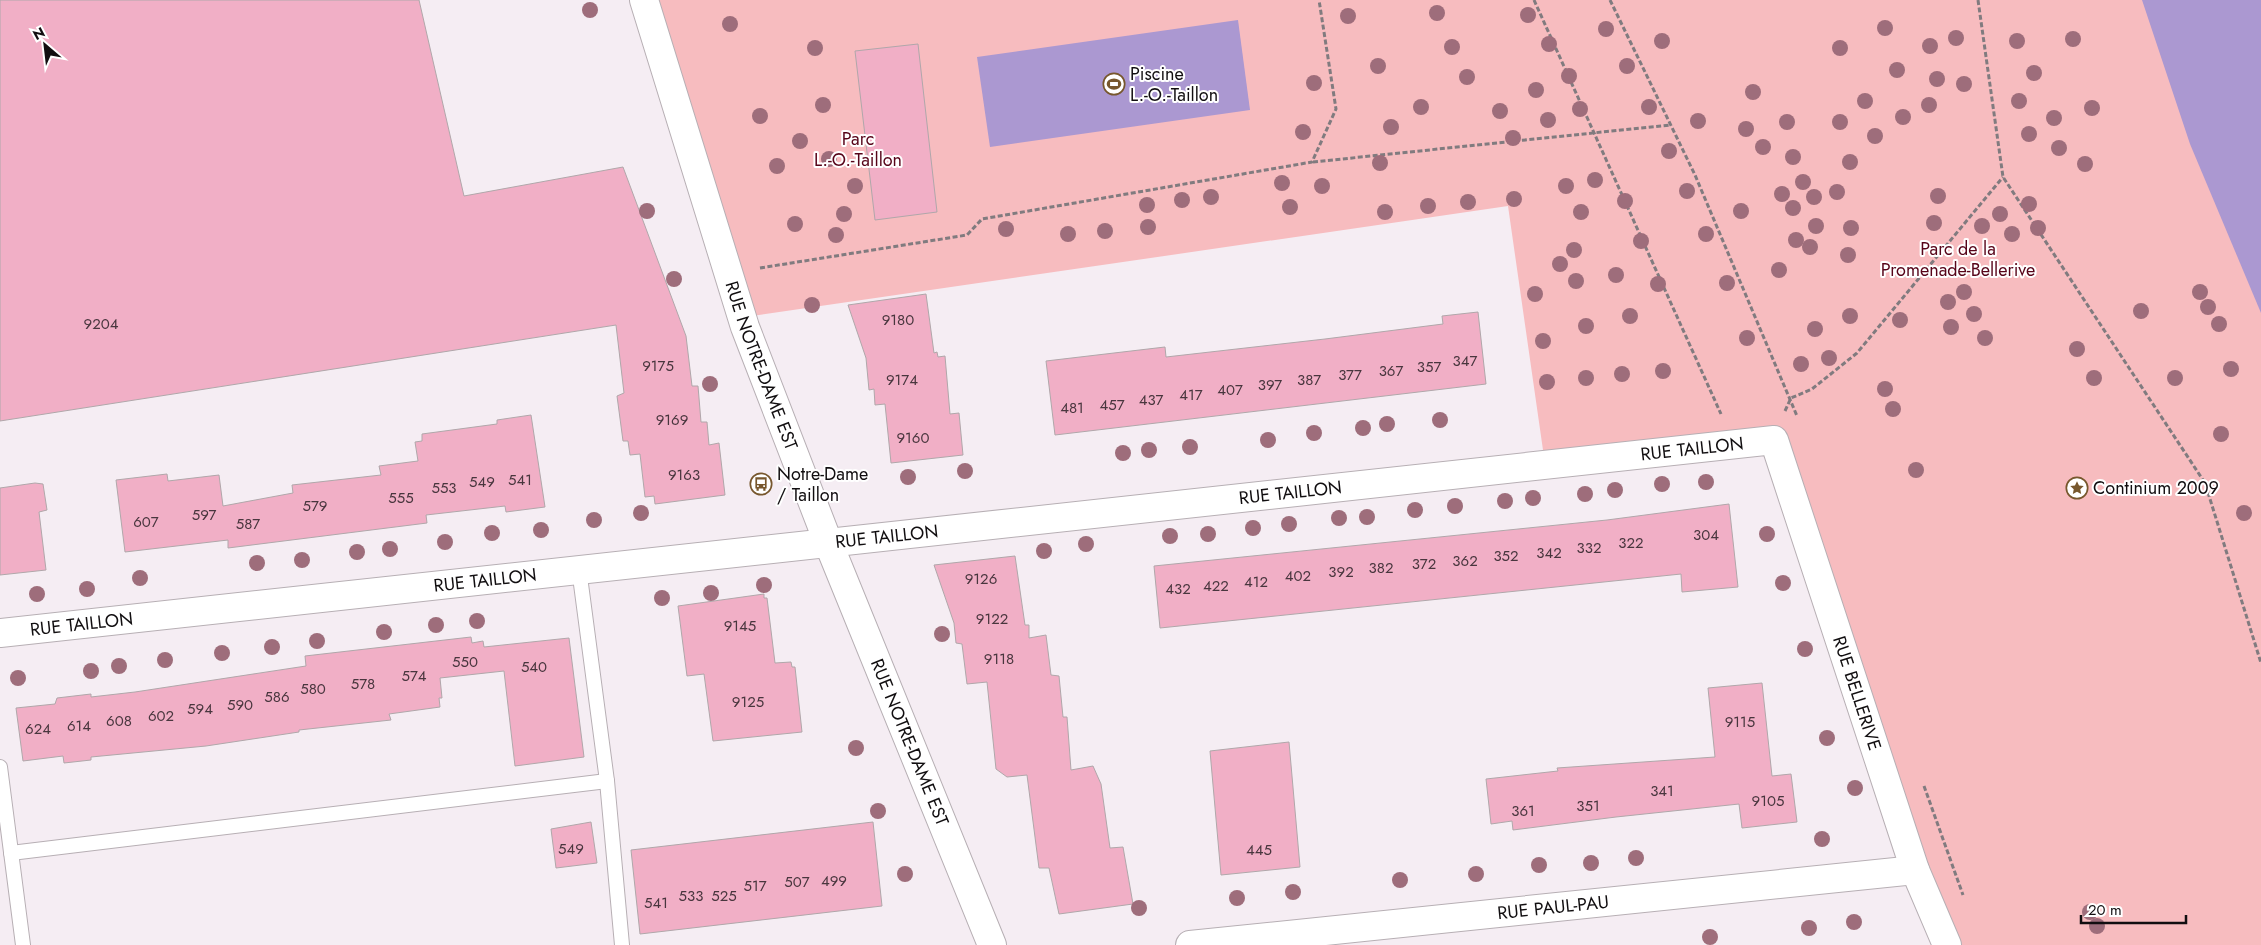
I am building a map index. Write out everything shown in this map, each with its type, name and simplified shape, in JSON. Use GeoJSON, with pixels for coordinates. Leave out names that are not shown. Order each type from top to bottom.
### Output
{"type":"FeatureCollection","features":[{"type":"Feature","properties":{"kind":"street","name":"RUE NOTRE-DAME EST"},"geometry":{"type":"LineString","coordinates":[[644,0],[744,327],[828,542],[992,945]]}},
{"type":"Feature","properties":{"kind":"street","name":"RUE TAILLON"},"geometry":{"type":"LineString","coordinates":[[0,633],[1774,440]]}},
{"type":"Feature","properties":{"kind":"street","name":"RUE BELLERIVE"},"geometry":{"type":"LineString","coordinates":[[1774,440],[1915,870],[1947,945]]}},
{"type":"Feature","properties":{"kind":"street","name":"RUE PAUL-PAU"},"geometry":{"type":"LineString","coordinates":[[1190,945],[1282,940],[1915,870]]}},
{"type":"Feature","properties":{"kind":"lane"},"geometry":{"type":"LineString","coordinates":[[579,570],[606,781],[622,945]]}},
{"type":"Feature","properties":{"kind":"lane"},"geometry":{"type":"LineString","coordinates":[[0,767],[24,945]]}},
{"type":"Feature","properties":{"kind":"lane"},"geometry":{"type":"LineString","coordinates":[[11,853],[606,781]]}},
{"type":"Feature","properties":{"kind":"path"},"geometry":{"type":"LineString","coordinates":[[1312,162],[1336,109],[1319,0]]}},
{"type":"Feature","properties":{"kind":"path"},"geometry":{"type":"LineString","coordinates":[[1534,0],[1734,444]]}},
{"type":"Feature","properties":{"kind":"path"},"geometry":{"type":"LineString","coordinates":[[1978,0],[2003,176],[2205,483],[2261,663]]}},
{"type":"Feature","properties":{"kind":"path"},"geometry":{"type":"LineString","coordinates":[[728,274],[967,235],[982,219],[1312,162],[1670,125]]}},
{"type":"Feature","properties":{"kind":"path"},"geometry":{"type":"LineString","coordinates":[[1774,440],[1790,398],[1812,389],[1857,353],[2003,176]]}},
{"type":"Feature","properties":{"kind":"green space","name":"Parc de la Promenade-Bellerive"},"geometry":{"type":"Polygon","coordinates":[[[655,0],[2143,0],[2261,312],[2261,945],[1947,945],[1774,440],[1545,464],[1508,206],[752,316],[655,0]]]}},
{"type":"Feature","properties":{"kind":"shaded area"},"geometry":{"type":"Polygon","coordinates":[[[2142,0],[2261,0],[2261,313],[2190,144],[2142,0]]]}},
{"type":"Feature","properties":{"kind":"shaded area","name":"Piscine L.-O.-Taillon"},"geometry":{"type":"Polygon","coordinates":[[[1238,20],[1250,110],[990,147],[977,57],[1238,20]]]}},
{"type":"Feature","properties":{"kind":"building"},"geometry":{"type":"Polygon","coordinates":[[[0,0],[419,0],[464,196],[623,167],[686,336],[692,386],[698,386],[701,422],[707,422],[709,445],[719,443],[725,495],[655,504],[654,496],[645,497],[640,454],[630,455],[628,441],[623,441],[617,396],[624,393],[616,325],[0,421],[0,0]]]}},
{"type":"Feature","properties":{"kind":"building"},"geometry":{"type":"Polygon","coordinates":[[[918,44],[937,212],[875,220],[855,51],[918,44]]]}},
{"type":"Feature","properties":{"kind":"building"},"geometry":{"type":"Polygon","coordinates":[[[926,294],[934,353],[937,352],[938,357],[945,356],[950,414],[959,413],[963,455],[891,463],[885,404],[875,405],[874,389],[869,390],[866,358],[848,305],[926,294]]]}},
{"type":"Feature","properties":{"kind":"building"},"geometry":{"type":"Polygon","coordinates":[[[1478,312],[1486,384],[1055,435],[1046,361],[1165,347],[1166,357],[1325,339],[1443,324],[1442,316],[1478,312]]]}},
{"type":"Feature","properties":{"kind":"building"},"geometry":{"type":"Polygon","coordinates":[[[531,415],[545,507],[506,512],[505,506],[426,515],[427,523],[228,548],[228,540],[125,552],[116,480],[167,474],[168,481],[219,475],[223,506],[293,493],[292,485],[381,475],[379,466],[418,461],[415,442],[422,441],[422,434],[497,424],[497,420],[531,415]]]}},
{"type":"Feature","properties":{"kind":"building"},"geometry":{"type":"Polygon","coordinates":[[[35,483],[43,484],[47,510],[39,512],[46,570],[0,575],[0,488],[35,483]]]}},
{"type":"Feature","properties":{"kind":"building"},"geometry":{"type":"Polygon","coordinates":[[[1729,504],[1738,587],[1682,592],[1681,574],[1160,628],[1154,566],[1607,520],[1729,504]]]}},
{"type":"Feature","properties":{"kind":"building"},"geometry":{"type":"Polygon","coordinates":[[[1015,556],[1025,625],[1029,625],[1029,638],[1046,635],[1051,675],[1059,676],[1063,717],[1067,717],[1071,770],[1093,766],[1101,784],[1110,848],[1123,847],[1133,904],[1059,914],[1049,868],[1039,868],[1027,775],[1007,777],[996,769],[987,682],[967,684],[962,644],[956,643],[954,623],[934,565],[1015,556]]]}},
{"type":"Feature","properties":{"kind":"building"},"geometry":{"type":"Polygon","coordinates":[[[764,594],[764,598],[767,598],[775,663],[791,662],[792,667],[795,667],[802,732],[713,741],[704,674],[687,676],[678,606],[764,594]]]}},
{"type":"Feature","properties":{"kind":"building"},"geometry":{"type":"Polygon","coordinates":[[[471,637],[472,643],[483,641],[484,647],[569,638],[584,757],[515,766],[504,671],[440,678],[442,698],[439,698],[440,707],[389,714],[391,720],[299,730],[299,732],[206,746],[91,757],[91,760],[64,763],[63,756],[23,761],[16,708],[55,704],[57,698],[91,694],[91,697],[135,692],[306,666],[305,656],[471,637]]]}},
{"type":"Feature","properties":{"kind":"building"},"geometry":{"type":"Polygon","coordinates":[[[1762,683],[1772,776],[1791,774],[1797,822],[1742,828],[1739,804],[1513,830],[1512,821],[1491,824],[1486,779],[1558,771],[1557,768],[1715,757],[1708,688],[1762,683]]]}},
{"type":"Feature","properties":{"kind":"building"},"geometry":{"type":"Polygon","coordinates":[[[1289,742],[1300,867],[1221,875],[1210,751],[1289,742]]]}},
{"type":"Feature","properties":{"kind":"building"},"geometry":{"type":"Polygon","coordinates":[[[591,822],[597,863],[556,868],[551,829],[591,822]]]}},
{"type":"Feature","properties":{"kind":"building"},"geometry":{"type":"Polygon","coordinates":[[[873,822],[882,906],[640,934],[631,850],[873,822]]]}},
{"type":"Feature","properties":{"kind":"place","name":"Piscine L.-O.-Taillon"},"geometry":{"type":"Point","coordinates":[1114,84]}},
{"type":"Feature","properties":{"kind":"place","name":"Notre-Dame / Taillon"},"geometry":{"type":"Point","coordinates":[761,484]}},
{"type":"Feature","properties":{"kind":"place","name":"Continium 2009"},"geometry":{"type":"Point","coordinates":[2077,488]}},
{"type":"Feature","properties":{"kind":"park label","name":"Parc L.-O.-Taillon"},"geometry":{"type":"Point","coordinates":[858,149]}}]}
